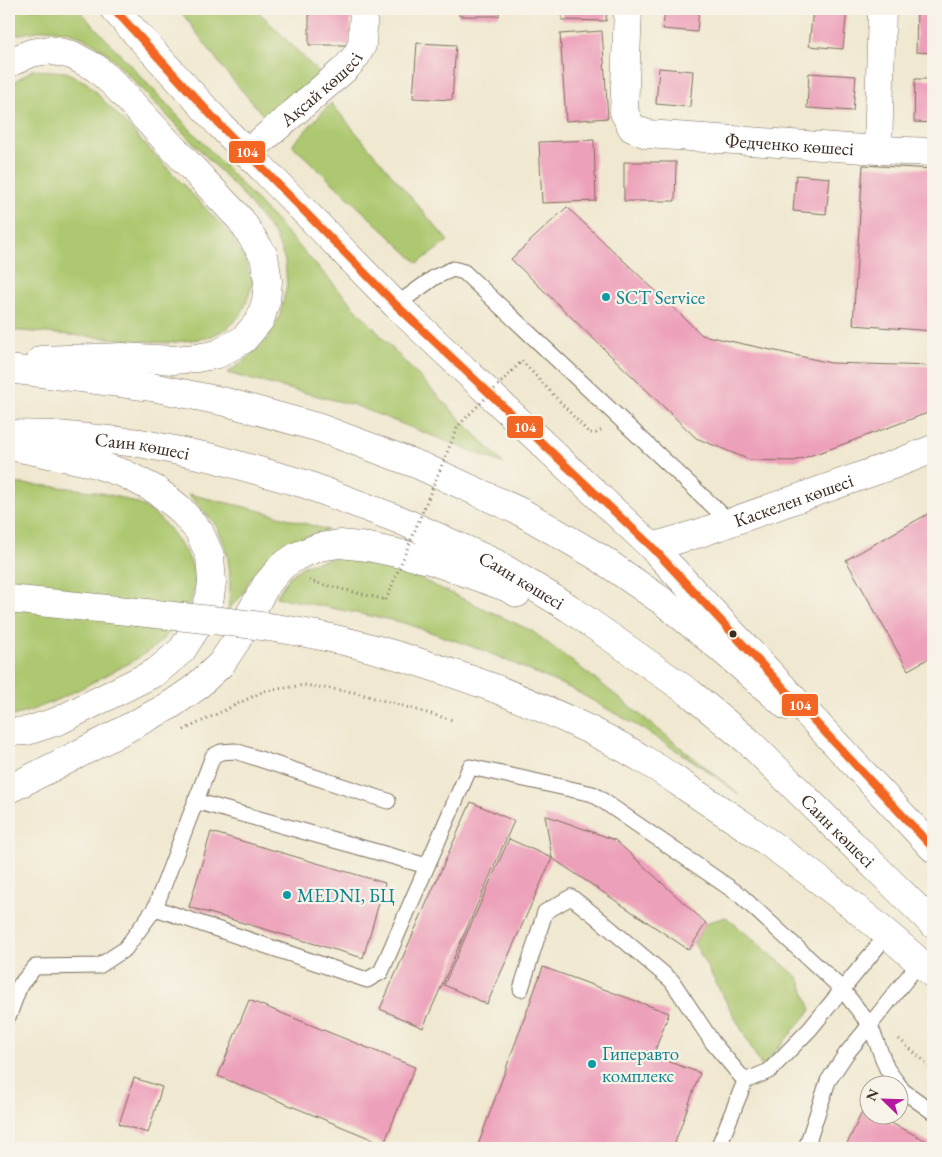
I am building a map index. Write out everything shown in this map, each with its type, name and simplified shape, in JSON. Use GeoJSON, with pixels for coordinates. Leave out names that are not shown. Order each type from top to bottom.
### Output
{"type":"FeatureCollection","features":[{"type":"Feature","properties":{"kind":"main road"},"geometry":{"type":"LineString","coordinates":[[114,9],[221,126],[396,305],[652,547],[933,848]]}},
{"type":"Feature","properties":{"kind":"main road","name":"Ақсай көшесі"},"geometry":{"type":"LineString","coordinates":[[247,153],[346,68],[356,56],[362,44],[364,9]]}},
{"type":"Feature","properties":{"kind":"main road","name":"Федченко көшесі"},"geometry":{"type":"LineString","coordinates":[[628,9],[624,112],[632,128],[647,134],[933,152]]}},
{"type":"Feature","properties":{"kind":"main road"},"geometry":{"type":"LineString","coordinates":[[878,150],[882,9]]}},
{"type":"Feature","properties":{"kind":"main road"},"geometry":{"type":"LineString","coordinates":[[9,63],[31,52],[48,50],[72,55],[96,68],[114,84],[241,220],[264,256],[268,281],[266,302],[260,320],[244,339],[218,354],[173,360],[122,356],[9,361]]}},
{"type":"Feature","properties":{"kind":"main road"},"geometry":{"type":"LineString","coordinates":[[9,369],[152,387],[226,402],[320,428],[421,466],[523,513],[600,558],[665,603],[719,646],[859,770]]}},
{"type":"Feature","properties":{"kind":"main road","name":"Саин көшесі"},"geometry":{"type":"LineString","coordinates":[[9,434],[57,434],[140,443],[213,458],[304,484],[400,520],[495,563],[569,608],[690,693],[748,741],[933,924]]}},
{"type":"Feature","properties":{"kind":"main road"},"geometry":{"type":"LineString","coordinates":[[9,445],[93,463],[125,474],[156,490],[179,508],[199,531],[210,556],[212,582],[210,597],[201,620],[182,650],[156,672],[58,721],[27,731],[9,732]]}},
{"type":"Feature","properties":{"kind":"main road","name":"Каскелен көшесі"},"geometry":{"type":"LineString","coordinates":[[652,547],[731,523],[933,449]]}},
{"type":"Feature","properties":{"kind":"main road"},"geometry":{"type":"LineString","coordinates":[[9,789],[169,706],[195,688],[221,664],[237,640],[266,585],[282,566],[298,556],[319,547],[340,544],[368,547],[430,560],[506,587],[627,649]]}},
{"type":"Feature","properties":{"kind":"main road"},"geometry":{"type":"LineString","coordinates":[[9,599],[228,622],[316,635],[413,660],[494,688],[575,724],[641,757],[761,837],[814,875],[927,968]]}},
{"type":"Feature","properties":{"kind":"lane"},"geometry":{"type":"LineString","coordinates":[[396,305],[434,277],[453,269],[464,272],[731,523]]}},
{"type":"Feature","properties":{"kind":"lane"},"geometry":{"type":"LineString","coordinates":[[9,1015],[20,984],[35,967],[99,966],[125,948],[155,908],[213,756],[221,752],[235,751],[388,801]]}},
{"type":"Feature","properties":{"kind":"lane"},"geometry":{"type":"LineString","coordinates":[[155,908],[367,980],[381,972],[470,768],[593,794],[740,895],[842,989],[870,1025],[887,1069],[891,1074]]}},
{"type":"Feature","properties":{"kind":"lane"},"geometry":{"type":"LineString","coordinates":[[195,801],[427,866]]}},
{"type":"Feature","properties":{"kind":"lane"},"geometry":{"type":"LineString","coordinates":[[521,989],[545,912],[570,897],[672,981],[713,1043],[745,1081]]}},
{"type":"Feature","properties":{"kind":"lane"},"geometry":{"type":"LineString","coordinates":[[718,1148],[745,1081],[769,1070],[810,1028],[887,935]]}},
{"type":"Feature","properties":{"kind":"lane"},"geometry":{"type":"LineString","coordinates":[[806,1148],[828,1081],[846,1054],[870,1025],[927,968]]}},
{"type":"Feature","properties":{"kind":"lane"},"geometry":{"type":"LineString","coordinates":[[910,1096],[933,1112]]}},
{"type":"Feature","properties":{"kind":"path"},"geometry":{"type":"LineString","coordinates":[[309,581],[386,600],[458,426],[522,361],[589,433],[593,434],[602,430]]}},
{"type":"Feature","properties":{"kind":"green space"},"geometry":{"type":"Polygon","coordinates":[[[9,9],[78,9],[403,360],[504,464],[354,405],[227,373],[245,360],[268,338],[280,315],[287,285],[285,261],[276,237],[244,196],[110,56],[94,43],[70,32],[48,29],[15,35],[9,38],[9,9]]]}},
{"type":"Feature","properties":{"kind":"green space"},"geometry":{"type":"Polygon","coordinates":[[[179,9],[256,9],[329,83],[275,129],[226,72],[179,9]]]}},
{"type":"Feature","properties":{"kind":"green space"},"geometry":{"type":"Polygon","coordinates":[[[32,70],[66,72],[87,83],[230,234],[245,260],[253,283],[241,314],[228,328],[207,338],[168,343],[9,330],[9,85],[32,70]]]}},
{"type":"Feature","properties":{"kind":"green space"},"geometry":{"type":"Polygon","coordinates":[[[331,103],[448,241],[418,263],[292,145],[331,103]]]}},
{"type":"Feature","properties":{"kind":"green space"},"geometry":{"type":"Polygon","coordinates":[[[9,483],[62,487],[101,493],[136,503],[153,513],[173,534],[192,565],[195,583],[189,604],[177,624],[148,652],[66,696],[9,717],[9,483]]]}},
{"type":"Feature","properties":{"kind":"green space"},"geometry":{"type":"Polygon","coordinates":[[[188,494],[258,510],[328,530],[293,541],[274,553],[250,579],[242,595],[228,610],[230,576],[224,543],[214,523],[188,494]]]}},
{"type":"Feature","properties":{"kind":"green space"},"geometry":{"type":"Polygon","coordinates":[[[340,556],[365,559],[399,569],[532,631],[739,794],[696,763],[641,728],[572,689],[485,651],[401,622],[276,597],[290,576],[305,565],[340,556]]]}},
{"type":"Feature","properties":{"kind":"green space"},"geometry":{"type":"Polygon","coordinates":[[[726,917],[799,978],[811,1010],[762,1067],[694,943],[706,923],[726,917]]]}},
{"type":"Feature","properties":{"kind":"building"},"geometry":{"type":"Polygon","coordinates":[[[309,9],[351,9],[350,45],[309,45],[309,9]]]}},
{"type":"Feature","properties":{"kind":"building"},"geometry":{"type":"Polygon","coordinates":[[[459,9],[499,9],[499,16],[459,16],[459,9]]]}},
{"type":"Feature","properties":{"kind":"building"},"geometry":{"type":"Polygon","coordinates":[[[562,9],[607,9],[606,21],[562,20],[562,9]]]}},
{"type":"Feature","properties":{"kind":"building"},"geometry":{"type":"Polygon","coordinates":[[[665,9],[699,9],[697,32],[663,29],[665,9]]]}},
{"type":"Feature","properties":{"kind":"building"},"geometry":{"type":"Polygon","coordinates":[[[813,9],[847,9],[843,49],[809,46],[813,9]]]}},
{"type":"Feature","properties":{"kind":"building"},"geometry":{"type":"Polygon","coordinates":[[[917,9],[933,9],[933,53],[916,52],[917,9]]]}},
{"type":"Feature","properties":{"kind":"building"},"geometry":{"type":"Polygon","coordinates":[[[602,31],[608,118],[566,121],[560,34],[602,31]]]}},
{"type":"Feature","properties":{"kind":"building"},"geometry":{"type":"Polygon","coordinates":[[[417,43],[456,45],[452,100],[413,98],[417,43]]]}},
{"type":"Feature","properties":{"kind":"building"},"geometry":{"type":"Polygon","coordinates":[[[659,68],[693,71],[690,107],[656,104],[659,68]]]}},
{"type":"Feature","properties":{"kind":"building"},"geometry":{"type":"Polygon","coordinates":[[[809,73],[856,76],[853,111],[807,108],[809,73]]]}},
{"type":"Feature","properties":{"kind":"building"},"geometry":{"type":"Polygon","coordinates":[[[915,79],[933,79],[933,123],[914,122],[915,79]]]}},
{"type":"Feature","properties":{"kind":"building"},"geometry":{"type":"Polygon","coordinates":[[[594,140],[596,201],[542,203],[539,142],[594,140]]]}},
{"type":"Feature","properties":{"kind":"building"},"geometry":{"type":"Polygon","coordinates":[[[624,162],[676,162],[675,201],[624,201],[624,162]]]}},
{"type":"Feature","properties":{"kind":"building"},"geometry":{"type":"Polygon","coordinates":[[[863,165],[933,169],[933,331],[853,325],[863,165]]]}},
{"type":"Feature","properties":{"kind":"building"},"geometry":{"type":"Polygon","coordinates":[[[796,175],[830,178],[826,214],[793,211],[796,175]]]}},
{"type":"Feature","properties":{"kind":"building","name":"SCT Service"},"geometry":{"type":"Polygon","coordinates":[[[567,207],[702,335],[831,363],[932,366],[933,411],[794,461],[750,460],[696,438],[511,259],[567,207]]]}},
{"type":"Feature","properties":{"kind":"building"},"geometry":{"type":"Polygon","coordinates":[[[933,511],[933,656],[908,670],[846,560],[933,511]]]}},
{"type":"Feature","properties":{"kind":"building"},"geometry":{"type":"Polygon","coordinates":[[[471,802],[514,821],[423,1028],[380,1009],[471,802]]]}},
{"type":"Feature","properties":{"kind":"building"},"geometry":{"type":"Polygon","coordinates":[[[545,815],[615,840],[706,923],[689,950],[552,858],[545,815]]]}},
{"type":"Feature","properties":{"kind":"building","name":"MEDNI, БЦ"},"geometry":{"type":"Polygon","coordinates":[[[211,832],[385,883],[363,958],[189,907],[211,832]]]}},
{"type":"Feature","properties":{"kind":"building"},"geometry":{"type":"Polygon","coordinates":[[[509,839],[552,858],[487,1004],[444,985],[509,839]]]}},
{"type":"Feature","properties":{"kind":"building","name":"Гиперавто комплекс"},"geometry":{"type":"Polygon","coordinates":[[[543,967],[669,1013],[653,1056],[700,1073],[673,1148],[477,1148],[543,967]]]}},
{"type":"Feature","properties":{"kind":"building"},"geometry":{"type":"Polygon","coordinates":[[[249,1000],[415,1067],[384,1144],[218,1076],[249,1000]]]}},
{"type":"Feature","properties":{"kind":"building"},"geometry":{"type":"Polygon","coordinates":[[[134,1078],[162,1087],[148,1133],[119,1124],[134,1078]]]}},
{"type":"Feature","properties":{"kind":"building"},"geometry":{"type":"Polygon","coordinates":[[[860,1116],[860,1124],[893,1124],[933,1144],[933,1148],[845,1148],[860,1116]]]}},
{"type":"Feature","properties":{"kind":"transit line","name":"104"},"geometry":{"type":"LineString","coordinates":[[114,9],[221,126],[396,305],[652,547],[933,848]]}},
{"type":"Feature","properties":{"kind":"place","name":"SCT Service"},"geometry":{"type":"Point","coordinates":[606,297]}},
{"type":"Feature","properties":{"kind":"place","name":"MEDNI, БЦ"},"geometry":{"type":"Point","coordinates":[287,895]}},
{"type":"Feature","properties":{"kind":"place","name":"Гиперавто комплекс"},"geometry":{"type":"Point","coordinates":[592,1064]}}]}
